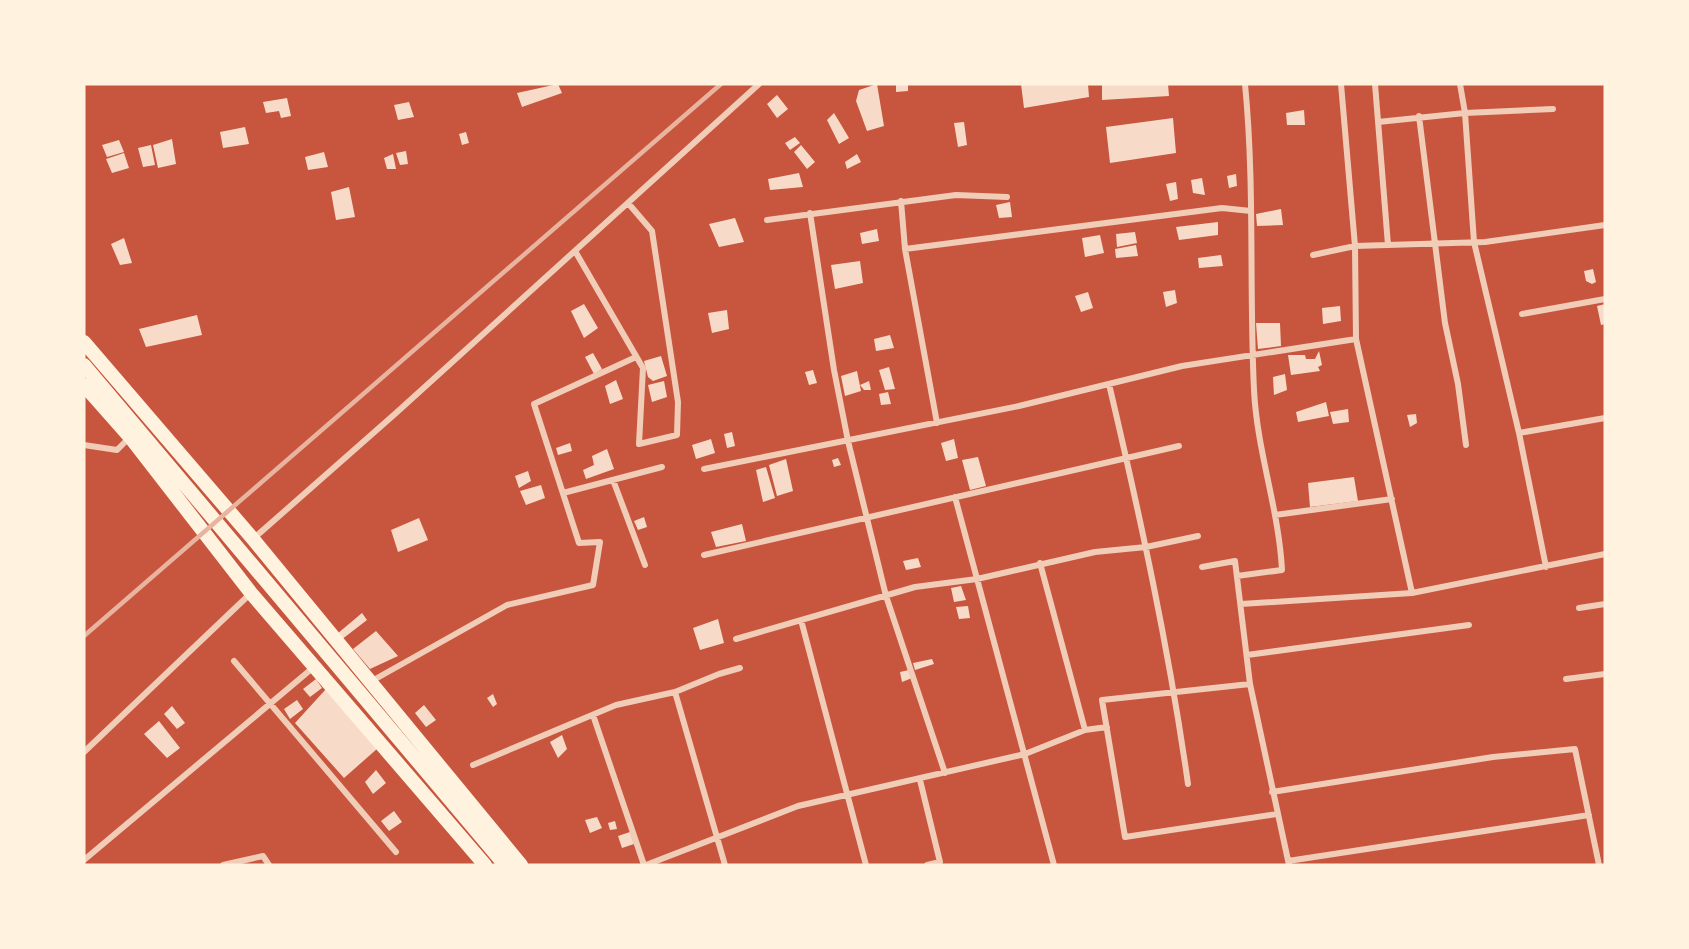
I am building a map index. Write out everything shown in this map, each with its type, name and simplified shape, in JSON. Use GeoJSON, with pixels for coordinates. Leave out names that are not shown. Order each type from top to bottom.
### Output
{"type":"FeatureCollection","features":[{"type":"Feature","properties":{"kind":"main road"},"geometry":{"type":"LineString","coordinates":[[84,342],[253,538],[521,865]]}},
{"type":"Feature","properties":{"kind":"main road"},"geometry":{"type":"LineString","coordinates":[[84,366],[505,865]]}},
{"type":"Feature","properties":{"kind":"main road"},"geometry":{"type":"LineString","coordinates":[[84,385],[130,437],[251,592],[316,665],[485,865]]}},
{"type":"Feature","properties":{"kind":"street"},"geometry":{"type":"LineString","coordinates":[[253,538],[759,84]]}},
{"type":"Feature","properties":{"kind":"street"},"geometry":{"type":"LineString","coordinates":[[1237,576],[1282,570],[1280,538],[1254,392],[1249,132],[1245,84]]}},
{"type":"Feature","properties":{"kind":"street"},"geometry":{"type":"LineString","coordinates":[[1341,84],[1355,246],[1356,339],[1412,593]]}},
{"type":"Feature","properties":{"kind":"street"},"geometry":{"type":"LineString","coordinates":[[1376,84],[1388,245]]}},
{"type":"Feature","properties":{"kind":"street"},"geometry":{"type":"LineString","coordinates":[[1460,84],[1465,113],[1474,242],[1520,433],[1546,567]]}},
{"type":"Feature","properties":{"kind":"street"},"geometry":{"type":"LineString","coordinates":[[1378,122],[1419,116],[1553,109]]}},
{"type":"Feature","properties":{"kind":"street"},"geometry":{"type":"LineString","coordinates":[[1419,116],[1445,323],[1458,384],[1466,445]]}},
{"type":"Feature","properties":{"kind":"street"},"geometry":{"type":"LineString","coordinates":[[767,220],[956,195],[1008,197]]}},
{"type":"Feature","properties":{"kind":"street"},"geometry":{"type":"LineString","coordinates":[[901,201],[905,249],[937,423]]}},
{"type":"Feature","properties":{"kind":"street"},"geometry":{"type":"LineString","coordinates":[[575,251],[643,368],[639,444],[677,435],[678,402],[652,231],[628,203]]}},
{"type":"Feature","properties":{"kind":"street"},"geometry":{"type":"LineString","coordinates":[[905,249],[1221,208],[1251,211]]}},
{"type":"Feature","properties":{"kind":"street"},"geometry":{"type":"LineString","coordinates":[[810,213],[834,370],[848,441],[886,596],[945,773]]}},
{"type":"Feature","properties":{"kind":"street"},"geometry":{"type":"LineString","coordinates":[[1313,255],[1355,246],[1474,242],[1605,225]]}},
{"type":"Feature","properties":{"kind":"street"},"geometry":{"type":"LineString","coordinates":[[1522,314],[1605,299]]}},
{"type":"Feature","properties":{"kind":"street"},"geometry":{"type":"LineString","coordinates":[[704,469],[937,423],[1182,366],[1356,339]]}},
{"type":"Feature","properties":{"kind":"street"},"geometry":{"type":"LineString","coordinates":[[370,682],[507,605],[593,585],[600,542],[579,543],[534,404],[636,357]]}},
{"type":"Feature","properties":{"kind":"street"},"geometry":{"type":"LineString","coordinates":[[1108,384],[1146,547],[1175,691],[1188,784]]}},
{"type":"Feature","properties":{"kind":"street"},"geometry":{"type":"LineString","coordinates":[[1520,433],[1605,418]]}},
{"type":"Feature","properties":{"kind":"street"},"geometry":{"type":"LineString","coordinates":[[84,445],[117,450],[130,437]]}},
{"type":"Feature","properties":{"kind":"street"},"geometry":{"type":"LineString","coordinates":[[704,555],[1179,446]]}},
{"type":"Feature","properties":{"kind":"street"},"geometry":{"type":"LineString","coordinates":[[563,494],[662,467]]}},
{"type":"Feature","properties":{"kind":"street"},"geometry":{"type":"LineString","coordinates":[[612,480],[645,565]]}},
{"type":"Feature","properties":{"kind":"street"},"geometry":{"type":"LineString","coordinates":[[955,497],[1054,865]]}},
{"type":"Feature","properties":{"kind":"street"},"geometry":{"type":"LineString","coordinates":[[1275,515],[1392,499]]}},
{"type":"Feature","properties":{"kind":"street"},"geometry":{"type":"LineString","coordinates":[[736,639],[915,587],[977,579],[1095,552],[1146,547],[1198,536]]}},
{"type":"Feature","properties":{"kind":"street"},"geometry":{"type":"LineString","coordinates":[[1241,604],[1412,593],[1605,554]]}},
{"type":"Feature","properties":{"kind":"street"},"geometry":{"type":"LineString","coordinates":[[1202,567],[1235,561],[1250,684],[1288,863],[1589,815]]}},
{"type":"Feature","properties":{"kind":"street"},"geometry":{"type":"LineString","coordinates":[[1040,563],[1085,730]]}},
{"type":"Feature","properties":{"kind":"street"},"geometry":{"type":"LineString","coordinates":[[84,752],[251,592]]}},
{"type":"Feature","properties":{"kind":"street"},"geometry":{"type":"LineString","coordinates":[[1579,608],[1605,603]]}},
{"type":"Feature","properties":{"kind":"street"},"geometry":{"type":"LineString","coordinates":[[801,620],[866,865]]}},
{"type":"Feature","properties":{"kind":"street"},"geometry":{"type":"LineString","coordinates":[[1248,655],[1469,625]]}},
{"type":"Feature","properties":{"kind":"street"},"geometry":{"type":"LineString","coordinates":[[234,661],[396,852]]}},
{"type":"Feature","properties":{"kind":"street"},"geometry":{"type":"LineString","coordinates":[[84,860],[316,665]]}},
{"type":"Feature","properties":{"kind":"street"},"geometry":{"type":"LineString","coordinates":[[473,765],[616,705],[675,692],[740,668]]}},
{"type":"Feature","properties":{"kind":"street"},"geometry":{"type":"LineString","coordinates":[[1566,679],[1605,674]]}},
{"type":"Feature","properties":{"kind":"street"},"geometry":{"type":"LineString","coordinates":[[1250,684],[1102,700],[1125,837],[1277,813]]}},
{"type":"Feature","properties":{"kind":"street"},"geometry":{"type":"LineString","coordinates":[[675,692],[715,837],[725,865]]}},
{"type":"Feature","properties":{"kind":"street"},"geometry":{"type":"LineString","coordinates":[[593,715],[645,865],[798,806],[920,780],[1025,754],[1085,730],[1107,727]]}},
{"type":"Feature","properties":{"kind":"street"},"geometry":{"type":"LineString","coordinates":[[1272,792],[1493,757],[1575,749],[1599,865]]}},
{"type":"Feature","properties":{"kind":"street"},"geometry":{"type":"LineString","coordinates":[[920,780],[940,862],[927,865]]}},
{"type":"Feature","properties":{"kind":"street"},"geometry":{"type":"LineString","coordinates":[[223,865],[256,856],[263,856],[269,865]]}},
{"type":"Feature","properties":{"kind":"building"},"geometry":{"type":"Polygon","coordinates":[[[558,84],[562,93],[522,107],[517,93],[558,84]]]}},
{"type":"Feature","properties":{"kind":"building"},"geometry":{"type":"Polygon","coordinates":[[[877,84],[884,126],[867,131],[856,101],[859,90],[877,84]]]}},
{"type":"Feature","properties":{"kind":"building"},"geometry":{"type":"Polygon","coordinates":[[[896,84],[908,84],[908,91],[896,92],[896,84]]]}},
{"type":"Feature","properties":{"kind":"building"},"geometry":{"type":"Polygon","coordinates":[[[1021,84],[1088,84],[1089,97],[1024,108],[1021,84]]]}},
{"type":"Feature","properties":{"kind":"building"},"geometry":{"type":"Polygon","coordinates":[[[1102,84],[1168,84],[1169,96],[1102,100],[1102,84]]]}},
{"type":"Feature","properties":{"kind":"building"},"geometry":{"type":"Polygon","coordinates":[[[777,95],[788,109],[777,118],[767,104],[777,95]]]}},
{"type":"Feature","properties":{"kind":"building"},"geometry":{"type":"Polygon","coordinates":[[[287,98],[291,116],[281,118],[279,111],[266,113],[263,102],[287,98]]]}},
{"type":"Feature","properties":{"kind":"building"},"geometry":{"type":"Polygon","coordinates":[[[409,102],[414,117],[398,120],[394,105],[409,102]]]}},
{"type":"Feature","properties":{"kind":"building"},"geometry":{"type":"Polygon","coordinates":[[[1304,110],[1305,125],[1287,125],[1286,113],[1304,110]]]}},
{"type":"Feature","properties":{"kind":"building"},"geometry":{"type":"Polygon","coordinates":[[[834,113],[849,138],[839,144],[827,120],[834,113]]]}},
{"type":"Feature","properties":{"kind":"building"},"geometry":{"type":"Polygon","coordinates":[[[1173,118],[1176,153],[1110,163],[1106,127],[1173,118]]]}},
{"type":"Feature","properties":{"kind":"building"},"geometry":{"type":"Polygon","coordinates":[[[964,122],[967,145],[958,147],[954,123],[964,122]]]}},
{"type":"Feature","properties":{"kind":"building"},"geometry":{"type":"Polygon","coordinates":[[[245,127],[249,144],[223,148],[220,132],[245,127]]]}},
{"type":"Feature","properties":{"kind":"building"},"geometry":{"type":"Polygon","coordinates":[[[466,132],[469,143],[462,145],[459,134],[466,132]]]}},
{"type":"Feature","properties":{"kind":"building"},"geometry":{"type":"Polygon","coordinates":[[[795,137],[800,143],[790,150],[785,143],[795,137]]]}},
{"type":"Feature","properties":{"kind":"building"},"geometry":{"type":"Polygon","coordinates":[[[172,139],[176,164],[158,168],[153,145],[172,139]]]}},
{"type":"Feature","properties":{"kind":"building"},"geometry":{"type":"Polygon","coordinates":[[[119,140],[124,152],[107,157],[102,145],[119,140]]]}},
{"type":"Feature","properties":{"kind":"building"},"geometry":{"type":"Polygon","coordinates":[[[151,145],[155,165],[143,167],[138,148],[151,145]]]}},
{"type":"Feature","properties":{"kind":"building"},"geometry":{"type":"Polygon","coordinates":[[[801,145],[815,162],[807,169],[794,152],[801,145]]]}},
{"type":"Feature","properties":{"kind":"building"},"geometry":{"type":"Polygon","coordinates":[[[406,151],[408,164],[400,165],[396,153],[406,151]]]}},
{"type":"Feature","properties":{"kind":"building"},"geometry":{"type":"Polygon","coordinates":[[[324,152],[328,167],[308,170],[305,157],[324,152]]]}},
{"type":"Feature","properties":{"kind":"building"},"geometry":{"type":"Polygon","coordinates":[[[124,153],[129,168],[112,173],[106,159],[124,153]]]}},
{"type":"Feature","properties":{"kind":"building"},"geometry":{"type":"Polygon","coordinates":[[[393,154],[396,169],[387,169],[384,158],[393,154]]]}},
{"type":"Feature","properties":{"kind":"building"},"geometry":{"type":"Polygon","coordinates":[[[857,154],[861,162],[847,169],[845,162],[857,154]]]}},
{"type":"Feature","properties":{"kind":"building"},"geometry":{"type":"Polygon","coordinates":[[[799,173],[803,187],[770,190],[768,179],[799,173]]]}},
{"type":"Feature","properties":{"kind":"building"},"geometry":{"type":"Polygon","coordinates":[[[1236,174],[1237,186],[1229,188],[1227,176],[1236,174]]]}},
{"type":"Feature","properties":{"kind":"building"},"geometry":{"type":"Polygon","coordinates":[[[1202,178],[1205,195],[1193,193],[1191,180],[1202,178]]]}},
{"type":"Feature","properties":{"kind":"building"},"geometry":{"type":"Polygon","coordinates":[[[1176,182],[1178,199],[1170,201],[1166,184],[1176,182]]]}},
{"type":"Feature","properties":{"kind":"building"},"geometry":{"type":"Polygon","coordinates":[[[349,187],[355,217],[336,220],[331,192],[349,187]]]}},
{"type":"Feature","properties":{"kind":"building"},"geometry":{"type":"Polygon","coordinates":[[[1010,202],[1012,217],[999,218],[996,205],[1010,202]]]}},
{"type":"Feature","properties":{"kind":"building"},"geometry":{"type":"Polygon","coordinates":[[[1281,209],[1283,225],[1257,226],[1256,214],[1281,209]]]}},
{"type":"Feature","properties":{"kind":"building"},"geometry":{"type":"Polygon","coordinates":[[[735,218],[744,242],[719,247],[709,224],[735,218]]]}},
{"type":"Feature","properties":{"kind":"building"},"geometry":{"type":"Polygon","coordinates":[[[1218,222],[1218,235],[1179,240],[1176,227],[1218,222]]]}},
{"type":"Feature","properties":{"kind":"building"},"geometry":{"type":"Polygon","coordinates":[[[877,229],[879,241],[862,244],[860,233],[877,229]]]}},
{"type":"Feature","properties":{"kind":"building"},"geometry":{"type":"Polygon","coordinates":[[[1135,232],[1137,243],[1117,247],[1116,234],[1135,232]]]}},
{"type":"Feature","properties":{"kind":"building"},"geometry":{"type":"Polygon","coordinates":[[[1100,235],[1104,253],[1085,257],[1082,238],[1100,235]]]}},
{"type":"Feature","properties":{"kind":"building"},"geometry":{"type":"Polygon","coordinates":[[[124,238],[132,263],[120,265],[111,244],[124,238]]]}},
{"type":"Feature","properties":{"kind":"building"},"geometry":{"type":"Polygon","coordinates":[[[1136,245],[1138,256],[1116,258],[1115,249],[1136,245]]]}},
{"type":"Feature","properties":{"kind":"building"},"geometry":{"type":"Polygon","coordinates":[[[1221,255],[1223,266],[1199,268],[1198,258],[1221,255]]]}},
{"type":"Feature","properties":{"kind":"building"},"geometry":{"type":"Polygon","coordinates":[[[860,261],[863,283],[835,289],[831,265],[860,261]]]}},
{"type":"Feature","properties":{"kind":"building"},"geometry":{"type":"Polygon","coordinates":[[[1593,269],[1596,282],[1592,284],[1586,281],[1584,271],[1593,269]]]}},
{"type":"Feature","properties":{"kind":"building"},"geometry":{"type":"Polygon","coordinates":[[[1175,290],[1177,303],[1166,307],[1163,292],[1175,290]]]}},
{"type":"Feature","properties":{"kind":"building"},"geometry":{"type":"Polygon","coordinates":[[[1088,292],[1093,308],[1081,312],[1075,296],[1088,292]]]}},
{"type":"Feature","properties":{"kind":"building"},"geometry":{"type":"Polygon","coordinates":[[[584,304],[598,328],[584,338],[571,311],[584,304]]]}},
{"type":"Feature","properties":{"kind":"building"},"geometry":{"type":"Polygon","coordinates":[[[1605,304],[1605,324],[1601,325],[1597,306],[1605,304]]]}},
{"type":"Feature","properties":{"kind":"building"},"geometry":{"type":"Polygon","coordinates":[[[1340,306],[1341,321],[1323,324],[1322,308],[1340,306]]]}},
{"type":"Feature","properties":{"kind":"building"},"geometry":{"type":"Polygon","coordinates":[[[727,310],[729,329],[712,333],[708,313],[727,310]]]}},
{"type":"Feature","properties":{"kind":"building"},"geometry":{"type":"Polygon","coordinates":[[[197,315],[202,335],[146,347],[139,329],[197,315]]]}},
{"type":"Feature","properties":{"kind":"building"},"geometry":{"type":"Polygon","coordinates":[[[1256,323],[1280,323],[1281,346],[1258,349],[1256,323]]]}},
{"type":"Feature","properties":{"kind":"building"},"geometry":{"type":"Polygon","coordinates":[[[890,335],[894,348],[876,351],[874,339],[890,335]]]}},
{"type":"Feature","properties":{"kind":"building"},"geometry":{"type":"Polygon","coordinates":[[[1319,351],[1322,365],[1318,367],[1320,371],[1291,375],[1288,355],[1305,355],[1306,359],[1315,359],[1319,351]]]}},
{"type":"Feature","properties":{"kind":"building"},"geometry":{"type":"Polygon","coordinates":[[[593,353],[602,369],[594,374],[585,357],[593,353]]]}},
{"type":"Feature","properties":{"kind":"building"},"geometry":{"type":"Polygon","coordinates":[[[661,356],[667,376],[653,381],[648,377],[644,361],[661,356]]]}},
{"type":"Feature","properties":{"kind":"building"},"geometry":{"type":"Polygon","coordinates":[[[889,367],[895,389],[885,390],[879,370],[889,367]]]}},
{"type":"Feature","properties":{"kind":"building"},"geometry":{"type":"Polygon","coordinates":[[[813,370],[817,383],[809,385],[805,372],[813,370]]]}},
{"type":"Feature","properties":{"kind":"building"},"geometry":{"type":"Polygon","coordinates":[[[857,371],[861,391],[845,396],[841,376],[857,371]]]}},
{"type":"Feature","properties":{"kind":"building"},"geometry":{"type":"Polygon","coordinates":[[[1285,374],[1287,390],[1274,395],[1273,377],[1285,374]]]}},
{"type":"Feature","properties":{"kind":"building"},"geometry":{"type":"Polygon","coordinates":[[[616,380],[623,399],[610,404],[605,386],[616,380]]]}},
{"type":"Feature","properties":{"kind":"building"},"geometry":{"type":"Polygon","coordinates":[[[664,381],[667,397],[652,402],[648,385],[664,381]]]}},
{"type":"Feature","properties":{"kind":"building"},"geometry":{"type":"Polygon","coordinates":[[[869,381],[871,390],[864,390],[860,385],[869,381]]]}},
{"type":"Feature","properties":{"kind":"building"},"geometry":{"type":"Polygon","coordinates":[[[888,392],[891,404],[881,405],[879,394],[888,392]]]}},
{"type":"Feature","properties":{"kind":"building"},"geometry":{"type":"Polygon","coordinates":[[[1326,402],[1329,416],[1298,422],[1296,412],[1326,402]]]}},
{"type":"Feature","properties":{"kind":"building"},"geometry":{"type":"Polygon","coordinates":[[[1348,409],[1349,422],[1333,424],[1330,412],[1348,409]]]}},
{"type":"Feature","properties":{"kind":"building"},"geometry":{"type":"Polygon","coordinates":[[[1416,414],[1417,423],[1410,427],[1407,415],[1416,414]]]}},
{"type":"Feature","properties":{"kind":"building"},"geometry":{"type":"Polygon","coordinates":[[[732,432],[735,446],[727,448],[724,434],[732,432]]]}},
{"type":"Feature","properties":{"kind":"building"},"geometry":{"type":"Polygon","coordinates":[[[711,439],[715,453],[696,459],[692,445],[711,439]]]}},
{"type":"Feature","properties":{"kind":"building"},"geometry":{"type":"Polygon","coordinates":[[[954,439],[958,458],[946,461],[941,443],[954,439]]]}},
{"type":"Feature","properties":{"kind":"building"},"geometry":{"type":"Polygon","coordinates":[[[570,443],[572,451],[558,455],[556,448],[570,443]]]}},
{"type":"Feature","properties":{"kind":"building"},"geometry":{"type":"Polygon","coordinates":[[[607,449],[614,469],[586,479],[583,470],[594,465],[592,456],[607,449]]]}},
{"type":"Feature","properties":{"kind":"building"},"geometry":{"type":"Polygon","coordinates":[[[978,457],[986,486],[970,490],[962,460],[978,457]]]}},
{"type":"Feature","properties":{"kind":"building"},"geometry":{"type":"Polygon","coordinates":[[[838,458],[841,465],[834,467],[832,460],[838,458]]]}},
{"type":"Feature","properties":{"kind":"building"},"geometry":{"type":"Polygon","coordinates":[[[786,459],[793,491],[777,496],[769,465],[786,459]]]}},
{"type":"Feature","properties":{"kind":"building"},"geometry":{"type":"Polygon","coordinates":[[[766,467],[775,498],[763,502],[756,470],[766,467]]]}},
{"type":"Feature","properties":{"kind":"building"},"geometry":{"type":"Polygon","coordinates":[[[528,471],[531,481],[519,488],[515,476],[528,471]]]}},
{"type":"Feature","properties":{"kind":"building"},"geometry":{"type":"Polygon","coordinates":[[[1354,477],[1358,501],[1310,507],[1308,483],[1354,477]]]}},
{"type":"Feature","properties":{"kind":"building"},"geometry":{"type":"Polygon","coordinates":[[[541,485],[545,498],[526,505],[520,491],[541,485]]]}},
{"type":"Feature","properties":{"kind":"building"},"geometry":{"type":"Polygon","coordinates":[[[644,517],[647,527],[638,530],[634,521],[644,517]]]}},
{"type":"Feature","properties":{"kind":"building"},"geometry":{"type":"Polygon","coordinates":[[[419,518],[428,540],[398,552],[391,530],[419,518]]]}},
{"type":"Feature","properties":{"kind":"building"},"geometry":{"type":"Polygon","coordinates":[[[742,524],[746,541],[716,547],[711,532],[742,524]]]}},
{"type":"Feature","properties":{"kind":"building"},"geometry":{"type":"Polygon","coordinates":[[[918,558],[921,567],[906,570],[903,561],[918,558]]]}},
{"type":"Feature","properties":{"kind":"building"},"geometry":{"type":"Polygon","coordinates":[[[961,586],[966,600],[954,602],[951,588],[961,586]]]}},
{"type":"Feature","properties":{"kind":"building"},"geometry":{"type":"Polygon","coordinates":[[[968,606],[970,618],[959,619],[956,607],[968,606]]]}},
{"type":"Feature","properties":{"kind":"building"},"geometry":{"type":"Polygon","coordinates":[[[362,613],[367,620],[341,640],[337,634],[362,613]]]}},
{"type":"Feature","properties":{"kind":"building"},"geometry":{"type":"Polygon","coordinates":[[[718,619],[724,643],[700,650],[693,628],[718,619]]]}},
{"type":"Feature","properties":{"kind":"building"},"geometry":{"type":"Polygon","coordinates":[[[376,631],[398,656],[370,669],[353,649],[376,631]]]}},
{"type":"Feature","properties":{"kind":"building"},"geometry":{"type":"Polygon","coordinates":[[[932,659],[934,664],[915,670],[913,663],[932,659]]]}},
{"type":"Feature","properties":{"kind":"building"},"geometry":{"type":"Polygon","coordinates":[[[909,670],[912,678],[902,682],[900,672],[909,670]]]}},
{"type":"Feature","properties":{"kind":"building"},"geometry":{"type":"Polygon","coordinates":[[[316,679],[322,688],[310,697],[303,689],[316,679]]]}},
{"type":"Feature","properties":{"kind":"building"},"geometry":{"type":"Polygon","coordinates":[[[326,689],[378,748],[344,778],[295,723],[326,689]]]}},
{"type":"Feature","properties":{"kind":"building"},"geometry":{"type":"Polygon","coordinates":[[[493,694],[497,704],[493,707],[487,698],[493,694]]]}},
{"type":"Feature","properties":{"kind":"building"},"geometry":{"type":"Polygon","coordinates":[[[297,700],[303,709],[290,719],[284,709],[297,700]]]}},
{"type":"Feature","properties":{"kind":"building"},"geometry":{"type":"Polygon","coordinates":[[[424,705],[436,720],[426,727],[415,713],[424,705]]]}},
{"type":"Feature","properties":{"kind":"building"},"geometry":{"type":"Polygon","coordinates":[[[172,706],[185,723],[177,729],[164,714],[172,706]]]}},
{"type":"Feature","properties":{"kind":"building"},"geometry":{"type":"Polygon","coordinates":[[[159,721],[180,748],[167,758],[144,734],[159,721]]]}},
{"type":"Feature","properties":{"kind":"building"},"geometry":{"type":"Polygon","coordinates":[[[562,735],[567,749],[558,758],[550,742],[562,735]]]}},
{"type":"Feature","properties":{"kind":"building"},"geometry":{"type":"Polygon","coordinates":[[[376,770],[386,783],[373,794],[365,782],[376,770]]]}},
{"type":"Feature","properties":{"kind":"building"},"geometry":{"type":"Polygon","coordinates":[[[394,811],[402,822],[389,831],[381,821],[394,811]]]}},
{"type":"Feature","properties":{"kind":"building"},"geometry":{"type":"Polygon","coordinates":[[[597,817],[602,828],[590,833],[585,820],[597,817]]]}},
{"type":"Feature","properties":{"kind":"building"},"geometry":{"type":"Polygon","coordinates":[[[615,821],[617,829],[610,830],[608,823],[615,821]]]}},
{"type":"Feature","properties":{"kind":"building"},"geometry":{"type":"Polygon","coordinates":[[[630,832],[634,844],[622,848],[618,836],[630,832]]]}},
{"type":"Feature","properties":{"kind":"railway"},"geometry":{"type":"LineString","coordinates":[[84,636],[721,84]]}}]}
